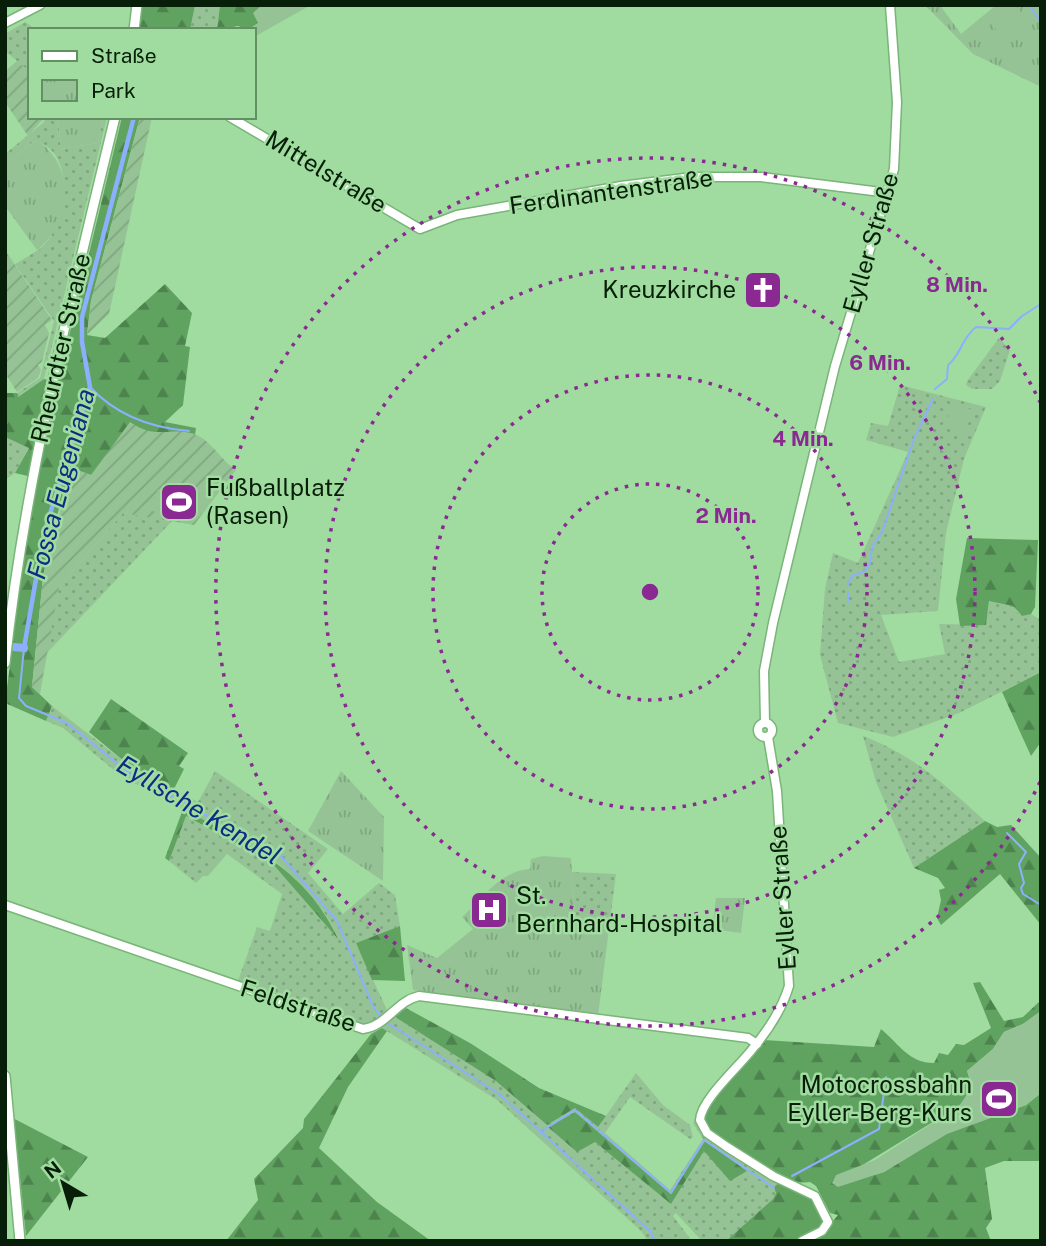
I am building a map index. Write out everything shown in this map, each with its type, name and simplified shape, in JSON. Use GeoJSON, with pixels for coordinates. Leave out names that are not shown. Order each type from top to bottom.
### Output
{"type":"FeatureCollection","features":[{"type":"Feature","properties":{"kind":"main road"},"geometry":{"type":"LineString","coordinates":[[134,28],[137,5]]}},
{"type":"Feature","properties":{"kind":"main road","name":"Rheurdter Straße"},"geometry":{"type":"LineString","coordinates":[[5,663],[16,576],[40,438],[115,119]]}},
{"type":"Feature","properties":{"kind":"main road"},"geometry":{"type":"LineString","coordinates":[[5,1076],[20,1241]]}},
{"type":"Feature","properties":{"kind":"street"},"geometry":{"type":"LineString","coordinates":[[5,23],[40,5]]}},
{"type":"Feature","properties":{"kind":"street","name":"Eyller Straße"},"geometry":{"type":"LineString","coordinates":[[802,1241],[822,1231],[828,1222],[815,1196],[773,1176],[706,1133],[700,1115],[705,1104],[757,1044],[784,1002],[789,972],[774,761],[768,737],[772,728],[765,723],[764,671],[775,612],[835,366],[894,169],[897,102],[890,5]]}},
{"type":"Feature","properties":{"kind":"street","name":"Mittelstraße"},"geometry":{"type":"LineString","coordinates":[[233,119],[420,229]]}},
{"type":"Feature","properties":{"kind":"street","name":"Ferdinantenstraße"},"geometry":{"type":"LineString","coordinates":[[420,229],[457,215],[610,188],[692,177],[757,177],[889,193]]}},
{"type":"Feature","properties":{"kind":"street","name":"Feldstraße"},"geometry":{"type":"LineString","coordinates":[[5,905],[351,1027],[363,1029],[385,1020],[412,998],[419,996],[748,1038],[757,1044]]}},
{"type":"Feature","properties":{"kind":"green space"},"geometry":{"type":"Polygon","coordinates":[[[138,5],[195,5],[190,28],[134,28],[138,5]]]}},
{"type":"Feature","properties":{"kind":"green space"},"geometry":{"type":"Polygon","coordinates":[[[195,5],[220,5],[217,28],[190,28],[195,5]]]}},
{"type":"Feature","properties":{"kind":"green space"},"geometry":{"type":"Polygon","coordinates":[[[220,5],[263,6],[258,23],[251,28],[217,28],[220,5]]]}},
{"type":"Feature","properties":{"kind":"green space"},"geometry":{"type":"Polygon","coordinates":[[[262,5],[311,5],[256,36],[256,28],[251,28],[258,23],[253,13],[262,5]]]}},
{"type":"Feature","properties":{"kind":"green space"},"geometry":{"type":"Polygon","coordinates":[[[940,5],[961,34],[996,5],[1041,5],[1041,87],[973,54],[926,6],[940,5]]]}},
{"type":"Feature","properties":{"kind":"green space"},"geometry":{"type":"Polygon","coordinates":[[[1002,5],[1015,5],[1025,17],[1002,37],[987,18],[1002,5]]]}},
{"type":"Feature","properties":{"kind":"green space"},"geometry":{"type":"Polygon","coordinates":[[[25,22],[34,28],[28,28],[28,70],[5,51],[5,34],[25,22]]]}},
{"type":"Feature","properties":{"kind":"green space"},"geometry":{"type":"Polygon","coordinates":[[[17,61],[28,70],[28,119],[43,119],[28,136],[5,102],[5,71],[17,61]]]}},
{"type":"Feature","properties":{"kind":"green space"},"geometry":{"type":"Polygon","coordinates":[[[45,119],[58,119],[61,149],[98,143],[103,119],[107,119],[44,379],[17,397],[17,393],[40,378],[54,321],[15,264],[47,242],[54,231],[63,201],[64,185],[57,157],[47,147],[34,141],[5,165],[5,154],[45,119]]]}},
{"type":"Feature","properties":{"kind":"green space"},"geometry":{"type":"Polygon","coordinates":[[[58,119],[103,119],[98,143],[61,149],[58,119]]]}},
{"type":"Feature","properties":{"kind":"green space"},"geometry":{"type":"Polygon","coordinates":[[[122,119],[139,119],[91,301],[87,335],[105,338],[165,284],[192,313],[185,346],[190,347],[183,405],[165,422],[196,428],[195,434],[146,432],[91,475],[71,468],[49,543],[32,687],[52,706],[46,721],[5,703],[10,665],[8,641],[32,477],[15,473],[29,448],[5,437],[5,393],[17,393],[18,397],[44,379],[58,382],[122,119]]]}},
{"type":"Feature","properties":{"kind":"green space"},"geometry":{"type":"Polygon","coordinates":[[[139,119],[152,119],[109,314],[87,335],[91,301],[139,119]]]}},
{"type":"Feature","properties":{"kind":"green space"},"geometry":{"type":"Polygon","coordinates":[[[34,141],[46,147],[59,165],[65,191],[64,204],[55,230],[37,250],[5,206],[5,165],[34,141]]]}},
{"type":"Feature","properties":{"kind":"green space"},"geometry":{"type":"Polygon","coordinates":[[[5,250],[52,320],[45,325],[49,333],[42,362],[38,365],[41,370],[38,378],[17,392],[5,373],[5,250]]]}},
{"type":"Feature","properties":{"kind":"green space"},"geometry":{"type":"Polygon","coordinates":[[[999,338],[1010,350],[1000,381],[992,389],[972,389],[966,385],[967,381],[999,338]]]}},
{"type":"Feature","properties":{"kind":"green space"},"geometry":{"type":"Polygon","coordinates":[[[900,385],[986,407],[964,459],[946,533],[938,611],[881,615],[899,662],[945,654],[939,624],[985,625],[990,599],[1013,606],[1019,614],[1031,614],[1041,620],[1041,672],[959,713],[893,737],[838,723],[820,655],[825,589],[833,553],[858,563],[908,452],[866,440],[871,423],[888,426],[900,385]]]}},
{"type":"Feature","properties":{"kind":"green space"},"geometry":{"type":"Polygon","coordinates":[[[954,404],[973,410],[964,435],[943,426],[954,404]]]}},
{"type":"Feature","properties":{"kind":"green space"},"geometry":{"type":"Polygon","coordinates":[[[130,422],[148,431],[194,434],[206,441],[236,470],[194,525],[123,513],[59,587],[40,694],[32,687],[43,577],[71,468],[91,475],[130,422]]]}},
{"type":"Feature","properties":{"kind":"green space"},"geometry":{"type":"Polygon","coordinates":[[[5,437],[29,447],[15,473],[5,480],[5,437]]]}},
{"type":"Feature","properties":{"kind":"green space","name":"Fußballplatz (Rasen)"},"geometry":{"type":"Polygon","coordinates":[[[158,489],[209,494],[196,516],[151,511],[158,489]]]}},
{"type":"Feature","properties":{"kind":"green space"},"geometry":{"type":"Polygon","coordinates":[[[123,513],[173,520],[45,655],[59,587],[123,513]]]}},
{"type":"Feature","properties":{"kind":"green space"},"geometry":{"type":"Polygon","coordinates":[[[967,538],[1038,540],[1035,607],[1031,614],[1022,616],[1013,606],[989,601],[986,625],[960,626],[956,599],[967,538]]]}},
{"type":"Feature","properties":{"kind":"green space"},"geometry":{"type":"Polygon","coordinates":[[[1041,672],[1041,742],[1031,756],[1002,692],[1041,672]]]}},
{"type":"Feature","properties":{"kind":"green space"},"geometry":{"type":"Polygon","coordinates":[[[111,699],[188,753],[179,766],[184,769],[174,789],[125,762],[89,732],[111,699]]]}},
{"type":"Feature","properties":{"kind":"green space"},"geometry":{"type":"Polygon","coordinates":[[[52,706],[125,762],[198,802],[215,771],[328,849],[308,873],[343,914],[379,883],[395,895],[400,926],[356,943],[388,1012],[379,1021],[365,1026],[237,984],[257,927],[270,931],[282,894],[227,854],[208,876],[203,876],[196,883],[169,861],[185,816],[272,863],[336,936],[325,913],[298,882],[268,855],[121,776],[63,728],[46,721],[52,706]]]}},
{"type":"Feature","properties":{"kind":"green space"},"geometry":{"type":"Polygon","coordinates":[[[863,736],[914,762],[985,821],[914,868],[876,782],[863,736]]]}},
{"type":"Feature","properties":{"kind":"green space"},"geometry":{"type":"Polygon","coordinates":[[[341,771],[384,817],[383,881],[308,831],[341,771]]]}},
{"type":"Feature","properties":{"kind":"green space"},"geometry":{"type":"Polygon","coordinates":[[[183,809],[252,847],[292,876],[310,894],[338,939],[272,863],[186,816],[169,861],[165,858],[183,809]]]}},
{"type":"Feature","properties":{"kind":"green space"},"geometry":{"type":"Polygon","coordinates":[[[985,821],[997,827],[1011,825],[1041,858],[1041,925],[1000,874],[941,925],[937,918],[941,900],[939,890],[945,888],[938,878],[914,868],[985,821]]]}},
{"type":"Feature","properties":{"kind":"green space"},"geometry":{"type":"Polygon","coordinates":[[[543,856],[571,858],[575,916],[610,921],[598,1016],[413,990],[407,945],[437,958],[473,929],[462,917],[485,894],[510,875],[530,869],[531,859],[543,856]]]}},
{"type":"Feature","properties":{"kind":"green space"},"geometry":{"type":"Polygon","coordinates":[[[572,872],[616,874],[610,921],[575,916],[572,872]]]}},
{"type":"Feature","properties":{"kind":"green space"},"geometry":{"type":"Polygon","coordinates":[[[716,898],[745,898],[741,933],[712,929],[716,898]]]}},
{"type":"Feature","properties":{"kind":"green space"},"geometry":{"type":"Polygon","coordinates":[[[400,926],[405,981],[372,980],[356,943],[400,926]]]}},
{"type":"Feature","properties":{"kind":"green space"},"geometry":{"type":"Polygon","coordinates":[[[980,982],[1004,1021],[1023,1017],[1041,1000],[1041,1011],[1023,1024],[1004,1032],[993,1049],[967,1071],[969,1089],[959,1106],[861,1166],[874,1175],[884,1172],[947,1133],[1026,1105],[1041,1093],[1041,1161],[1004,1161],[985,1168],[992,1219],[986,1228],[991,1241],[807,1241],[822,1234],[838,1215],[830,1213],[816,1186],[774,1173],[713,1135],[705,1127],[705,1111],[764,1040],[874,1047],[881,1029],[911,1056],[934,1063],[939,1053],[948,1055],[956,1044],[964,1045],[991,1028],[973,983],[980,982]]]}},
{"type":"Feature","properties":{"kind":"green space"},"geometry":{"type":"Polygon","coordinates":[[[406,1008],[470,1043],[539,1088],[606,1116],[598,1127],[575,1108],[547,1125],[496,1081],[395,1017],[406,1008]]]}},
{"type":"Feature","properties":{"kind":"green space","name":"Motocrossbahn Eyller-Berg-Kurs"},"geometry":{"type":"Polygon","coordinates":[[[1041,1011],[1041,1093],[1026,1105],[947,1134],[884,1172],[838,1187],[832,1183],[836,1175],[875,1160],[959,1106],[969,1089],[967,1071],[993,1049],[1004,1032],[1023,1024],[1041,1011]]]}},
{"type":"Feature","properties":{"kind":"green space"},"geometry":{"type":"Polygon","coordinates":[[[393,1016],[496,1080],[547,1125],[575,1107],[598,1127],[636,1073],[663,1105],[690,1125],[693,1137],[690,1139],[630,1097],[605,1133],[670,1190],[703,1139],[693,1123],[698,1115],[703,1132],[780,1182],[773,1199],[726,1241],[702,1241],[676,1213],[673,1216],[692,1241],[648,1241],[641,1231],[497,1100],[382,1028],[393,1016]],[[575,1112],[549,1126],[595,1142],[671,1203],[704,1151],[705,1142],[672,1194],[575,1112]]]}},
{"type":"Feature","properties":{"kind":"green space"},"geometry":{"type":"Polygon","coordinates":[[[382,1028],[387,1031],[348,1087],[319,1148],[377,1202],[431,1241],[226,1241],[258,1200],[254,1179],[303,1128],[304,1119],[371,1034],[382,1028]]]}},
{"type":"Feature","properties":{"kind":"green space"},"geometry":{"type":"Polygon","coordinates":[[[5,1104],[7,1115],[88,1157],[26,1236],[16,1138],[5,1145],[5,1104]]]}},
{"type":"Feature","properties":{"kind":"green space"},"geometry":{"type":"Polygon","coordinates":[[[575,1112],[671,1194],[705,1141],[747,1171],[730,1181],[704,1151],[671,1204],[595,1142],[577,1152],[548,1127],[575,1112]]]}},
{"type":"Feature","properties":{"kind":"green space"},"geometry":{"type":"Polygon","coordinates":[[[780,1182],[814,1202],[825,1223],[796,1241],[726,1241],[773,1199],[776,1193],[774,1187],[780,1182]]]}},
{"type":"Feature","properties":{"kind":"waterway"},"geometry":{"type":"LineString","coordinates":[[1029,5],[1041,22]]}},
{"type":"Feature","properties":{"kind":"waterway","name":"Fossa Eugeniana"},"geometry":{"type":"LineString","coordinates":[[24,648],[44,533],[90,387],[82,342],[82,317],[133,119]]}},
{"type":"Feature","properties":{"kind":"waterway"},"geometry":{"type":"LineString","coordinates":[[935,389],[947,379],[948,365],[976,327],[1009,329],[1022,316],[1041,304]]}},
{"type":"Feature","properties":{"kind":"waterway"},"geometry":{"type":"LineString","coordinates":[[90,387],[111,405],[135,418],[162,427],[189,431]]}},
{"type":"Feature","properties":{"kind":"waterway"},"geometry":{"type":"LineString","coordinates":[[848,584],[852,576],[865,571],[870,563],[872,547],[882,532],[914,439],[933,399]]}},
{"type":"Feature","properties":{"kind":"waterway"},"geometry":{"type":"LineString","coordinates":[[848,593],[848,602]]}},
{"type":"Feature","properties":{"kind":"waterway"},"geometry":{"type":"LineString","coordinates":[[14,647],[24,648]]}},
{"type":"Feature","properties":{"kind":"waterway","name":"Eyllsche Kendel"},"geometry":{"type":"LineString","coordinates":[[24,648],[19,698],[26,706],[67,723],[129,773],[281,856],[337,921],[373,1006],[382,1018]]}},
{"type":"Feature","properties":{"kind":"waterway"},"geometry":{"type":"LineString","coordinates":[[1007,833],[1026,852],[1019,864],[1024,883],[1021,888],[1023,894],[1041,905]]}},
{"type":"Feature","properties":{"kind":"waterway","name":"Eyllsche Kendel"},"geometry":{"type":"LineString","coordinates":[[386,1022],[499,1094],[650,1231],[655,1241]]}},
{"type":"Feature","properties":{"kind":"waterway"},"geometry":{"type":"LineString","coordinates":[[792,1176],[879,1129],[886,1077]]}},
{"type":"Feature","properties":{"kind":"waterway"},"geometry":{"type":"LineString","coordinates":[[542,1131],[575,1110],[671,1193],[704,1140],[774,1188]]}},
{"type":"Feature","properties":{"kind":"place","name":"Kreuzkirche"},"geometry":{"type":"Point","coordinates":[763,290]}},
{"type":"Feature","properties":{"kind":"place","name":"Fußballplatz (Rasen)"},"geometry":{"type":"Point","coordinates":[179,502]}},
{"type":"Feature","properties":{"kind":"place","name":"St. Bernhard-Hospital"},"geometry":{"type":"Point","coordinates":[489,910]}},
{"type":"Feature","properties":{"kind":"place","name":"Motocrossbahn Eyller-Berg-Kurs"},"geometry":{"type":"Point","coordinates":[999,1099]}}]}
